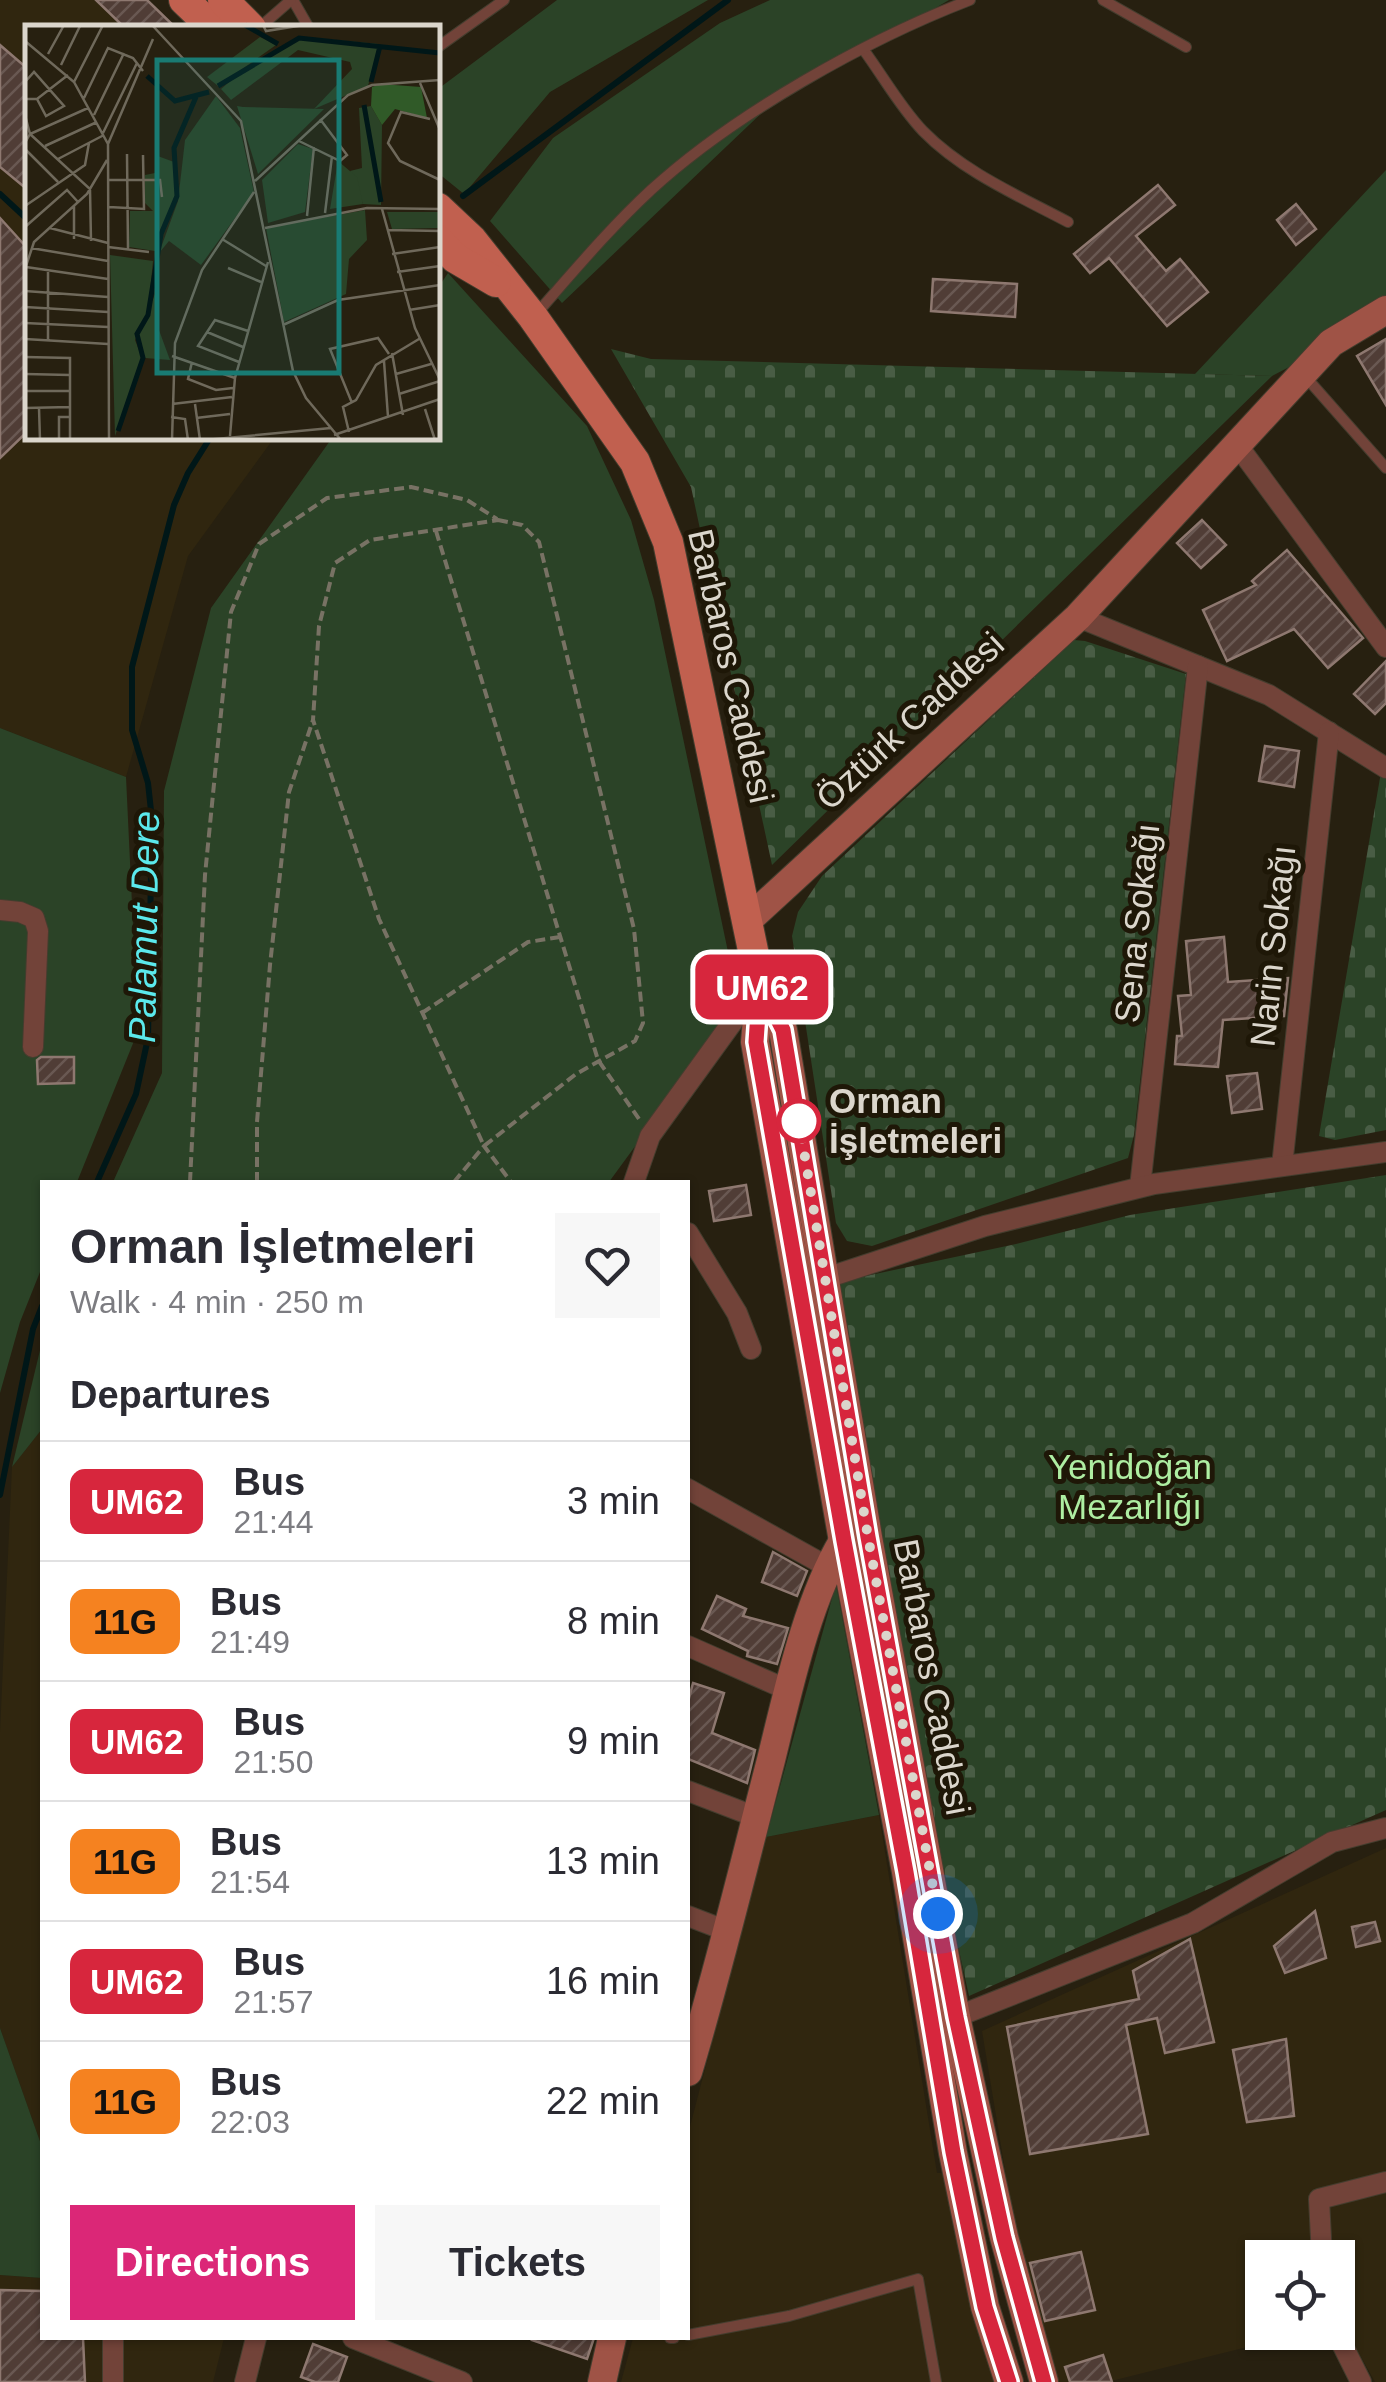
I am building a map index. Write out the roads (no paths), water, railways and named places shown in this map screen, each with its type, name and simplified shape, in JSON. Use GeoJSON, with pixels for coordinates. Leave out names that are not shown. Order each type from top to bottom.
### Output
{"type":"FeatureCollection","features":[{"type":"Feature","properties":{"kind":"main road"},"geometry":{"type":"LineString","coordinates":[[184,0],[210,25]]}},
{"type":"Feature","properties":{"kind":"main road"},"geometry":{"type":"LineString","coordinates":[[223,0],[252,25]]}},
{"type":"Feature","properties":{"kind":"main road","name":"Barbaros Caddesi"},"geometry":{"type":"LineString","coordinates":[[440,210],[472,240],[533,317],[636,462],[668,542],[760,984],[783,1030],[812,1277],[906,1872],[953,2152],[985,2307],[1009,2382]]}},
{"type":"Feature","properties":{"kind":"main road","name":"Barbaros Caddesi"},"geometry":{"type":"LineString","coordinates":[[440,242],[456,258],[507,288]]}},
{"type":"Feature","properties":{"kind":"main road","name":"Öztürk Caddesi"},"geometry":{"type":"LineString","coordinates":[[748,920],[1078,617],[1331,343],[1386,310]]}},
{"type":"Feature","properties":{"kind":"main road"},"geometry":{"type":"LineString","coordinates":[[690,2062],[728,1931],[788,1690],[828,1566],[856,1539]]}},
{"type":"Feature","properties":{"kind":"main road","name":"Barbaros Caddesi"},"geometry":{"type":"LineString","coordinates":[[856,1539],[1004,2238],[1044,2382]]}},
{"type":"Feature","properties":{"kind":"main road"},"geometry":{"type":"LineString","coordinates":[[602,2382],[612,2340]]}},
{"type":"Feature","properties":{"kind":"street"},"geometry":{"type":"LineString","coordinates":[[1238,446],[1386,647]]}},
{"type":"Feature","properties":{"kind":"street"},"geometry":{"type":"LineString","coordinates":[[1078,617],[1268,695],[1386,768]]}},
{"type":"Feature","properties":{"kind":"street","name":"Sena Sokağı"},"geometry":{"type":"LineString","coordinates":[[1140,1187],[1198,666]]}},
{"type":"Feature","properties":{"kind":"street","name":"Narin Sokağı"},"geometry":{"type":"LineString","coordinates":[[1282,1166],[1329,732]]}},
{"type":"Feature","properties":{"kind":"street"},"geometry":{"type":"LineString","coordinates":[[0,910],[34,918],[38,931],[34,1046]]}},
{"type":"Feature","properties":{"kind":"street"},"geometry":{"type":"LineString","coordinates":[[636,1180],[650,1136],[760,984]]}},
{"type":"Feature","properties":{"kind":"street"},"geometry":{"type":"LineString","coordinates":[[812,1277],[984,1226],[1140,1187],[1386,1152]]}},
{"type":"Feature","properties":{"kind":"street"},"geometry":{"type":"LineString","coordinates":[[690,1236],[737,1314],[752,1349]]}},
{"type":"Feature","properties":{"kind":"street"},"geometry":{"type":"LineString","coordinates":[[690,1489],[828,1566]]}},
{"type":"Feature","properties":{"kind":"street"},"geometry":{"type":"LineString","coordinates":[[690,1647],[788,1690]]}},
{"type":"Feature","properties":{"kind":"street"},"geometry":{"type":"LineString","coordinates":[[690,1792],[756,1817]]}},
{"type":"Feature","properties":{"kind":"street"},"geometry":{"type":"LineString","coordinates":[[956,2017],[1193,1922],[1332,1842],[1386,1828]]}},
{"type":"Feature","properties":{"kind":"street"},"geometry":{"type":"LineString","coordinates":[[690,1917],[728,1931]]}},
{"type":"Feature","properties":{"kind":"street"},"geometry":{"type":"LineString","coordinates":[[1321,2240],[1318,2198],[1386,2182]]}},
{"type":"Feature","properties":{"kind":"street"},"geometry":{"type":"LineString","coordinates":[[113,2382],[114,2340]]}},
{"type":"Feature","properties":{"kind":"street"},"geometry":{"type":"LineString","coordinates":[[245,2382],[256,2340]]}},
{"type":"Feature","properties":{"kind":"street"},"geometry":{"type":"LineString","coordinates":[[358,2340],[436,2378],[462,2382]]}},
{"type":"Feature","properties":{"kind":"street"},"geometry":{"type":"LineString","coordinates":[[1345,2350],[1361,2382]]}},
{"type":"Feature","properties":{"kind":"lane"},"geometry":{"type":"LineString","coordinates":[[259,25],[292,0],[307,25]]}},
{"type":"Feature","properties":{"kind":"lane"},"geometry":{"type":"LineString","coordinates":[[440,46],[504,0]]}},
{"type":"Feature","properties":{"kind":"lane"},"geometry":{"type":"LineString","coordinates":[[533,317],[620,220],[683,162],[863,49],[970,0]]}},
{"type":"Feature","properties":{"kind":"lane"},"geometry":{"type":"LineString","coordinates":[[1104,0],[1186,47]]}},
{"type":"Feature","properties":{"kind":"lane"},"geometry":{"type":"LineString","coordinates":[[863,49],[911,116],[938,144],[982,176],[1068,222]]}},
{"type":"Feature","properties":{"kind":"lane"},"geometry":{"type":"LineString","coordinates":[[1303,374],[1386,468]]}},
{"type":"Feature","properties":{"kind":"lane"},"geometry":{"type":"LineString","coordinates":[[690,2335],[788,2316],[918,2278],[936,2382]]}},
{"type":"Feature","properties":{"kind":"waterway"},"geometry":{"type":"LineString","coordinates":[[463,196],[728,0]]}},
{"type":"Feature","properties":{"kind":"waterway"},"geometry":{"type":"LineString","coordinates":[[0,194],[25,217]]}},
{"type":"Feature","properties":{"kind":"waterway","name":"Palamut Dere"},"geometry":{"type":"LineString","coordinates":[[98,1180],[136,1094],[148,1038],[152,820],[148,783],[132,730],[132,667],[174,505],[209,440]]}},
{"type":"Feature","properties":{"kind":"waterway","name":"Palamut Dere"},"geometry":{"type":"LineString","coordinates":[[0,1495],[33,1329],[40,1311]]}},
{"type":"Feature","properties":{"kind":"place","name":"Orman İşletmeleri"},"geometry":{"type":"Point","coordinates":[799,1121]}},
{"type":"Feature","properties":{"kind":"park label","name":"Yenidoğan Mezarlığı"},"geometry":{"type":"Point","coordinates":[1130,1487]}}]}
